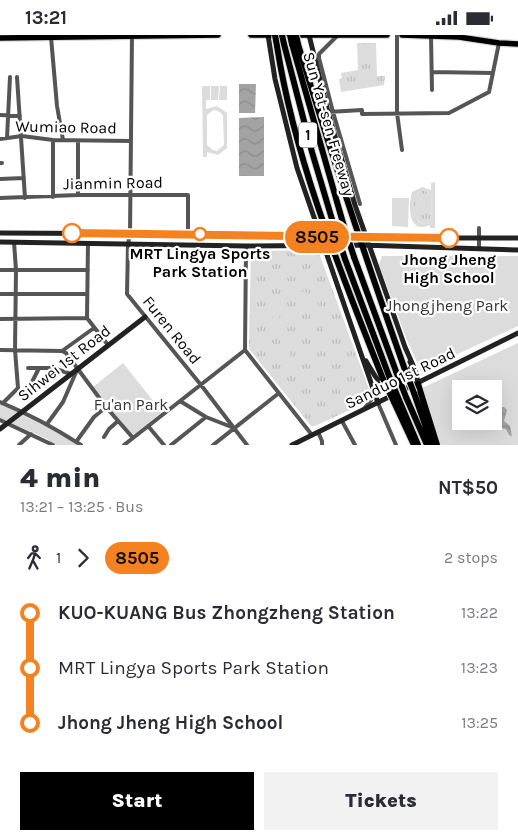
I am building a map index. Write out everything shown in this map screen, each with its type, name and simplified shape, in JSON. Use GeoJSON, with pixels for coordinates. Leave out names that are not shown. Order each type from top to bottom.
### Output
{"type":"FeatureCollection","features":[{"type":"Feature","properties":{"kind":"highway"},"geometry":{"type":"LineString","coordinates":[[275,35],[281,45],[283,81],[300,151],[331,245],[386,378]]}},
{"type":"Feature","properties":{"kind":"highway","name":"Sun Yat-sen Freeway"},"geometry":{"type":"LineString","coordinates":[[282,35],[281,45],[334,226],[386,378],[418,445]]}},
{"type":"Feature","properties":{"kind":"highway","name":"Sun Yat-sen Freeway"},"geometry":{"type":"LineString","coordinates":[[290,35],[295,44],[343,223],[354,257],[396,374],[428,445]]}},
{"type":"Feature","properties":{"kind":"highway"},"geometry":{"type":"LineString","coordinates":[[296,35],[295,44],[360,245],[432,445]]}},
{"type":"Feature","properties":{"kind":"highway"},"geometry":{"type":"LineString","coordinates":[[418,384],[437,445]]}},
{"type":"Feature","properties":{"kind":"highway"},"geometry":{"type":"LineString","coordinates":[[397,401],[414,445]]}},
{"type":"Feature","properties":{"kind":"main road"},"geometry":{"type":"LineString","coordinates":[[0,38],[218,35]]}},
{"type":"Feature","properties":{"kind":"main road"},"geometry":{"type":"LineString","coordinates":[[251,35],[387,35]]}},
{"type":"Feature","properties":{"kind":"main road"},"geometry":{"type":"LineString","coordinates":[[402,35],[455,37],[500,43],[518,43]]}},
{"type":"Feature","properties":{"kind":"street"},"geometry":{"type":"LineString","coordinates":[[268,35],[275,79],[297,168],[320,237],[366,361],[380,381],[388,381],[408,373],[412,366],[406,347]]}},
{"type":"Feature","properties":{"kind":"street"},"geometry":{"type":"LineString","coordinates":[[309,35],[368,246],[416,372],[418,384]]}},
{"type":"Feature","properties":{"kind":"street"},"geometry":{"type":"LineString","coordinates":[[397,35],[397,113],[402,150]]}},
{"type":"Feature","properties":{"kind":"street"},"geometry":{"type":"LineString","coordinates":[[455,37],[466,35]]}},
{"type":"Feature","properties":{"kind":"street"},"geometry":{"type":"LineString","coordinates":[[489,35],[492,42]]}},
{"type":"Feature","properties":{"kind":"street","name":"Furen Road"},"geometry":{"type":"LineString","coordinates":[[132,36],[131,196],[127,294],[247,445]]}},
{"type":"Feature","properties":{"kind":"street"},"geometry":{"type":"LineString","coordinates":[[337,36],[319,53],[330,112],[360,204]]}},
{"type":"Feature","properties":{"kind":"street"},"geometry":{"type":"LineString","coordinates":[[430,36],[432,89]]}},
{"type":"Feature","properties":{"kind":"street"},"geometry":{"type":"LineString","coordinates":[[47,37],[63,140]]}},
{"type":"Feature","properties":{"kind":"street"},"geometry":{"type":"LineString","coordinates":[[330,112],[362,111],[362,114],[449,113],[489,91],[500,43]]}},
{"type":"Feature","properties":{"kind":"street"},"geometry":{"type":"LineString","coordinates":[[432,72],[493,73]]}},
{"type":"Feature","properties":{"kind":"street"},"geometry":{"type":"LineString","coordinates":[[7,138],[10,77]]}},
{"type":"Feature","properties":{"kind":"street"},"geometry":{"type":"LineString","coordinates":[[17,77],[25,198]]}},
{"type":"Feature","properties":{"kind":"street"},"geometry":{"type":"LineString","coordinates":[[0,115],[20,116]]}},
{"type":"Feature","properties":{"kind":"street","name":"Wumiao Road"},"geometry":{"type":"LineString","coordinates":[[0,139],[22,137],[78,141],[131,141]]}},
{"type":"Feature","properties":{"kind":"street"},"geometry":{"type":"LineString","coordinates":[[52,197],[53,140]]}},
{"type":"Feature","properties":{"kind":"street"},"geometry":{"type":"LineString","coordinates":[[78,141],[78,195]]}},
{"type":"Feature","properties":{"kind":"street"},"geometry":{"type":"LineString","coordinates":[[0,179],[24,178]]}},
{"type":"Feature","properties":{"kind":"street","name":"Jianmin Road"},"geometry":{"type":"LineString","coordinates":[[0,198],[78,195],[188,195],[188,234]]}},
{"type":"Feature","properties":{"kind":"street"},"geometry":{"type":"LineString","coordinates":[[479,228],[479,249]]}},
{"type":"Feature","properties":{"kind":"street"},"geometry":{"type":"LineString","coordinates":[[0,233],[188,234],[358,238],[518,238]]}},
{"type":"Feature","properties":{"kind":"street"},"geometry":{"type":"LineString","coordinates":[[0,241],[246,246],[360,245],[518,250]]}},
{"type":"Feature","properties":{"kind":"street"},"geometry":{"type":"LineString","coordinates":[[14,242],[16,271],[15,350],[18,388],[1,403],[47,424],[81,445]]}},
{"type":"Feature","properties":{"kind":"street"},"geometry":{"type":"LineString","coordinates":[[88,243],[86,318],[108,345]]}},
{"type":"Feature","properties":{"kind":"street"},"geometry":{"type":"LineString","coordinates":[[246,246],[245,349],[312,435]]}},
{"type":"Feature","properties":{"kind":"street"},"geometry":{"type":"LineString","coordinates":[[0,270],[88,270]]}},
{"type":"Feature","properties":{"kind":"street"},"geometry":{"type":"LineString","coordinates":[[0,294],[87,294]]}},
{"type":"Feature","properties":{"kind":"street","name":"Sihwei 1st Road"},"geometry":{"type":"LineString","coordinates":[[0,429],[145,317]]}},
{"type":"Feature","properties":{"kind":"street"},"geometry":{"type":"LineString","coordinates":[[0,319],[86,318]]}},
{"type":"Feature","properties":{"kind":"street"},"geometry":{"type":"LineString","coordinates":[[62,351],[94,328]]}},
{"type":"Feature","properties":{"kind":"street"},"geometry":{"type":"LineString","coordinates":[[354,330],[378,403],[396,445]]}},
{"type":"Feature","properties":{"kind":"street","name":"Sanduo 1st Road"},"geometry":{"type":"LineString","coordinates":[[292,445],[518,333]]}},
{"type":"Feature","properties":{"kind":"street"},"geometry":{"type":"LineString","coordinates":[[124,445],[245,349]]}},
{"type":"Feature","properties":{"kind":"street"},"geometry":{"type":"LineString","coordinates":[[0,350],[62,351],[66,353],[106,407],[132,438]]}},
{"type":"Feature","properties":{"kind":"street"},"geometry":{"type":"LineString","coordinates":[[28,368],[53,369],[71,374]]}},
{"type":"Feature","properties":{"kind":"street"},"geometry":{"type":"LineString","coordinates":[[32,382],[39,368]]}},
{"type":"Feature","properties":{"kind":"street"},"geometry":{"type":"LineString","coordinates":[[47,424],[63,402],[78,368]]}},
{"type":"Feature","properties":{"kind":"street"},"geometry":{"type":"LineString","coordinates":[[363,410],[371,400],[373,388]]}},
{"type":"Feature","properties":{"kind":"street"},"geometry":{"type":"LineString","coordinates":[[214,445],[279,393]]}},
{"type":"Feature","properties":{"kind":"street"},"geometry":{"type":"LineString","coordinates":[[180,401],[206,417],[234,428]]}},
{"type":"Feature","properties":{"kind":"street"},"geometry":{"type":"LineString","coordinates":[[76,442],[94,417],[106,407]]}},
{"type":"Feature","properties":{"kind":"street"},"geometry":{"type":"LineString","coordinates":[[171,445],[206,417]]}},
{"type":"Feature","properties":{"kind":"street"},"geometry":{"type":"LineString","coordinates":[[0,420],[53,445]]}},
{"type":"Feature","properties":{"kind":"street"},"geometry":{"type":"LineString","coordinates":[[104,437],[109,429],[118,421]]}},
{"type":"Feature","properties":{"kind":"street"},"geometry":{"type":"LineString","coordinates":[[342,421],[355,445]]}},
{"type":"Feature","properties":{"kind":"street"},"geometry":{"type":"LineString","coordinates":[[148,426],[164,445]]}},
{"type":"Feature","properties":{"kind":"street"},"geometry":{"type":"LineString","coordinates":[[318,432],[322,445]]}},
{"type":"Feature","properties":{"kind":"street"},"geometry":{"type":"LineString","coordinates":[[19,445],[32,434]]}},
{"type":"Feature","properties":{"kind":"green space"},"geometry":{"type":"Polygon","coordinates":[[[357,43],[376,43],[377,76],[385,76],[384,85],[341,92],[339,79],[342,78],[341,73],[358,70],[357,43]]]}},
{"type":"Feature","properties":{"kind":"green space"},"geometry":{"type":"Polygon","coordinates":[[[202,86],[210,86],[210,100],[206,100],[206,109],[217,106],[227,113],[227,148],[218,155],[207,152],[207,157],[203,157],[202,86]],[[216,110],[207,115],[207,145],[217,151],[224,145],[223,116],[216,110]]]}},
{"type":"Feature","properties":{"kind":"green space"},"geometry":{"type":"Polygon","coordinates":[[[211,86],[219,86],[218,100],[211,100],[211,86]]]}},
{"type":"Feature","properties":{"kind":"green space"},"geometry":{"type":"Polygon","coordinates":[[[220,86],[227,86],[227,100],[219,100],[220,86]]]}},
{"type":"Feature","properties":{"kind":"green space"},"geometry":{"type":"Polygon","coordinates":[[[435,182],[435,228],[430,228],[430,225],[417,226],[411,217],[410,211],[412,192],[422,187],[431,190],[431,183],[435,182]],[[420,191],[417,194],[414,203],[415,214],[420,222],[424,224],[430,219],[432,212],[431,196],[426,191],[420,191]]]}},
{"type":"Feature","properties":{"kind":"green space"},"geometry":{"type":"Polygon","coordinates":[[[420,191],[426,191],[431,196],[431,216],[424,224],[416,218],[413,209],[413,203],[420,191]]]}},
{"type":"Feature","properties":{"kind":"green space"},"geometry":{"type":"Polygon","coordinates":[[[392,198],[409,198],[408,227],[392,226],[392,198]]]}},
{"type":"Feature","properties":{"kind":"green space"},"geometry":{"type":"Polygon","coordinates":[[[316,250],[319,253],[370,392],[369,398],[363,404],[315,426],[311,426],[250,350],[251,252],[316,250]]]}},
{"type":"Feature","properties":{"kind":"green space","name":"Jhongjheng Park"},"geometry":{"type":"Polygon","coordinates":[[[382,256],[518,256],[518,326],[421,371],[407,340],[379,265],[382,256]]]}},
{"type":"Feature","properties":{"kind":"green space"},"geometry":{"type":"Polygon","coordinates":[[[292,292],[307,293],[316,300],[329,337],[333,352],[331,363],[328,369],[317,376],[304,376],[291,370],[289,371],[270,309],[275,307],[283,296],[292,292]],[[300,296],[289,298],[282,304],[280,312],[282,333],[292,362],[295,367],[305,373],[321,370],[327,363],[328,355],[325,334],[311,301],[300,296]]]}},
{"type":"Feature","properties":{"kind":"green space"},"geometry":{"type":"Polygon","coordinates":[[[518,343],[518,445],[440,445],[420,389],[518,343]]]}},
{"type":"Feature","properties":{"kind":"green space","name":"Fu'an Park"},"geometry":{"type":"Polygon","coordinates":[[[123,363],[162,412],[132,436],[93,387],[123,363]]]}},
{"type":"Feature","properties":{"kind":"green space"},"geometry":{"type":"Polygon","coordinates":[[[0,404],[41,423],[79,445],[56,445],[0,418],[0,404]]]}},
{"type":"Feature","properties":{"kind":"water"},"geometry":{"type":"Polygon","coordinates":[[[239,84],[256,84],[255,113],[239,113],[239,84]]]}},
{"type":"Feature","properties":{"kind":"water"},"geometry":{"type":"Polygon","coordinates":[[[264,117],[264,176],[239,176],[239,118],[264,117]]]}},
{"type":"Feature","properties":{"kind":"water"},"geometry":{"type":"Polygon","coordinates":[[[502,407],[507,410],[504,421],[510,426],[512,436],[509,435],[506,429],[502,428],[502,407]]]}},
{"type":"Feature","properties":{"kind":"bus line","name":"8505"},"geometry":{"type":"LineString","coordinates":[[72,233],[449,238]]}},
{"type":"Feature","properties":{"kind":"place","name":"MRT Lingya Sports Park Station"},"geometry":{"type":"Point","coordinates":[200,234]}},
{"type":"Feature","properties":{"kind":"place","name":"Jhong Jheng High School"},"geometry":{"type":"Point","coordinates":[449,238]}}]}
